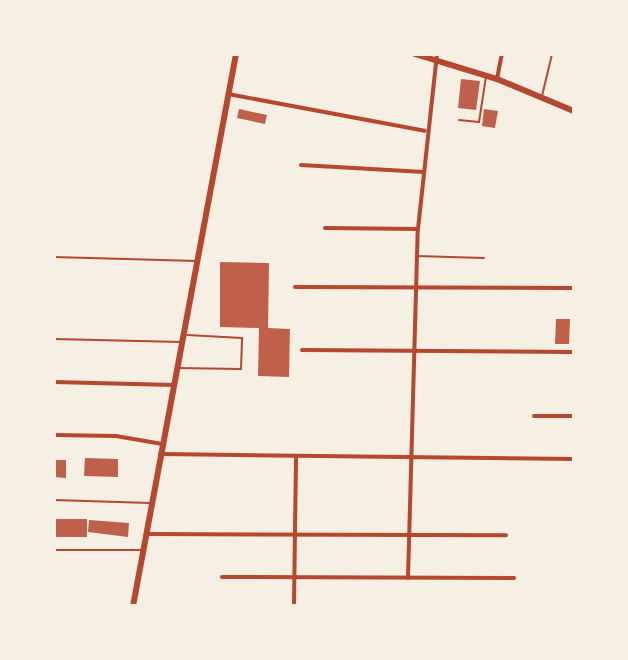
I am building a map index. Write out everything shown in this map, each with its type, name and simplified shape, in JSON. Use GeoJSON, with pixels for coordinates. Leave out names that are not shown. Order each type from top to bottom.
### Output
{"type":"FeatureCollection","features":[{"type":"Feature","properties":{"kind":"main road"},"geometry":{"type":"LineString","coordinates":[[133,606],[236,54]]}},
{"type":"Feature","properties":{"kind":"main road"},"geometry":{"type":"LineString","coordinates":[[415,54],[437,58],[497,79],[574,111]]}},
{"type":"Feature","properties":{"kind":"street"},"geometry":{"type":"LineString","coordinates":[[497,79],[502,54]]}},
{"type":"Feature","properties":{"kind":"street"},"geometry":{"type":"LineString","coordinates":[[408,578],[418,229],[425,131],[437,58]]}},
{"type":"Feature","properties":{"kind":"street"},"geometry":{"type":"LineString","coordinates":[[228,94],[425,131]]}},
{"type":"Feature","properties":{"kind":"street"},"geometry":{"type":"LineString","coordinates":[[301,165],[424,172]]}},
{"type":"Feature","properties":{"kind":"street"},"geometry":{"type":"LineString","coordinates":[[325,228],[418,229]]}},
{"type":"Feature","properties":{"kind":"street"},"geometry":{"type":"LineString","coordinates":[[295,287],[416,290],[574,288]]}},
{"type":"Feature","properties":{"kind":"street"},"geometry":{"type":"LineString","coordinates":[[302,350],[574,352]]}},
{"type":"Feature","properties":{"kind":"street"},"geometry":{"type":"LineString","coordinates":[[54,382],[174,385]]}},
{"type":"Feature","properties":{"kind":"street"},"geometry":{"type":"LineString","coordinates":[[534,416],[574,416]]}},
{"type":"Feature","properties":{"kind":"street"},"geometry":{"type":"LineString","coordinates":[[54,435],[116,436],[162,444]]}},
{"type":"Feature","properties":{"kind":"street"},"geometry":{"type":"LineString","coordinates":[[160,454],[574,459]]}},
{"type":"Feature","properties":{"kind":"street"},"geometry":{"type":"LineString","coordinates":[[294,603],[296,456]]}},
{"type":"Feature","properties":{"kind":"street"},"geometry":{"type":"LineString","coordinates":[[146,534],[506,535]]}},
{"type":"Feature","properties":{"kind":"street"},"geometry":{"type":"LineString","coordinates":[[222,577],[514,578]]}},
{"type":"Feature","properties":{"kind":"lane"},"geometry":{"type":"LineString","coordinates":[[542,97],[552,54]]}},
{"type":"Feature","properties":{"kind":"lane"},"geometry":{"type":"LineString","coordinates":[[459,120],[479,122],[486,76]]}},
{"type":"Feature","properties":{"kind":"lane"},"geometry":{"type":"LineString","coordinates":[[417,256],[484,258]]}},
{"type":"Feature","properties":{"kind":"lane"},"geometry":{"type":"LineString","coordinates":[[54,257],[197,261]]}},
{"type":"Feature","properties":{"kind":"lane"},"geometry":{"type":"LineString","coordinates":[[54,339],[242,338],[241,369],[177,368]]}},
{"type":"Feature","properties":{"kind":"lane"},"geometry":{"type":"LineString","coordinates":[[54,500],[151,503]]}},
{"type":"Feature","properties":{"kind":"lane"},"geometry":{"type":"LineString","coordinates":[[54,550],[143,550]]}},
{"type":"Feature","properties":{"kind":"building"},"geometry":{"type":"Polygon","coordinates":[[[461,79],[480,81],[476,110],[458,108],[461,79]]]}},
{"type":"Feature","properties":{"kind":"building"},"geometry":{"type":"Polygon","coordinates":[[[239,109],[267,115],[265,124],[237,118],[239,109]]]}},
{"type":"Feature","properties":{"kind":"building"},"geometry":{"type":"Polygon","coordinates":[[[484,109],[498,111],[495,128],[482,126],[484,109]]]}},
{"type":"Feature","properties":{"kind":"building"},"geometry":{"type":"Polygon","coordinates":[[[220,262],[269,263],[268,328],[290,329],[289,377],[258,376],[259,328],[220,327],[220,262]]]}},
{"type":"Feature","properties":{"kind":"building"},"geometry":{"type":"Polygon","coordinates":[[[556,319],[570,319],[569,344],[555,344],[556,319]]]}},
{"type":"Feature","properties":{"kind":"building"},"geometry":{"type":"Polygon","coordinates":[[[85,458],[118,459],[118,477],[84,476],[85,458]]]}},
{"type":"Feature","properties":{"kind":"building"},"geometry":{"type":"Polygon","coordinates":[[[54,460],[66,460],[66,478],[54,477],[54,460]]]}},
{"type":"Feature","properties":{"kind":"building"},"geometry":{"type":"Polygon","coordinates":[[[54,519],[87,519],[87,537],[54,537],[54,519]]]}},
{"type":"Feature","properties":{"kind":"building"},"geometry":{"type":"Polygon","coordinates":[[[89,520],[129,523],[128,537],[88,532],[89,520]]]}}]}
